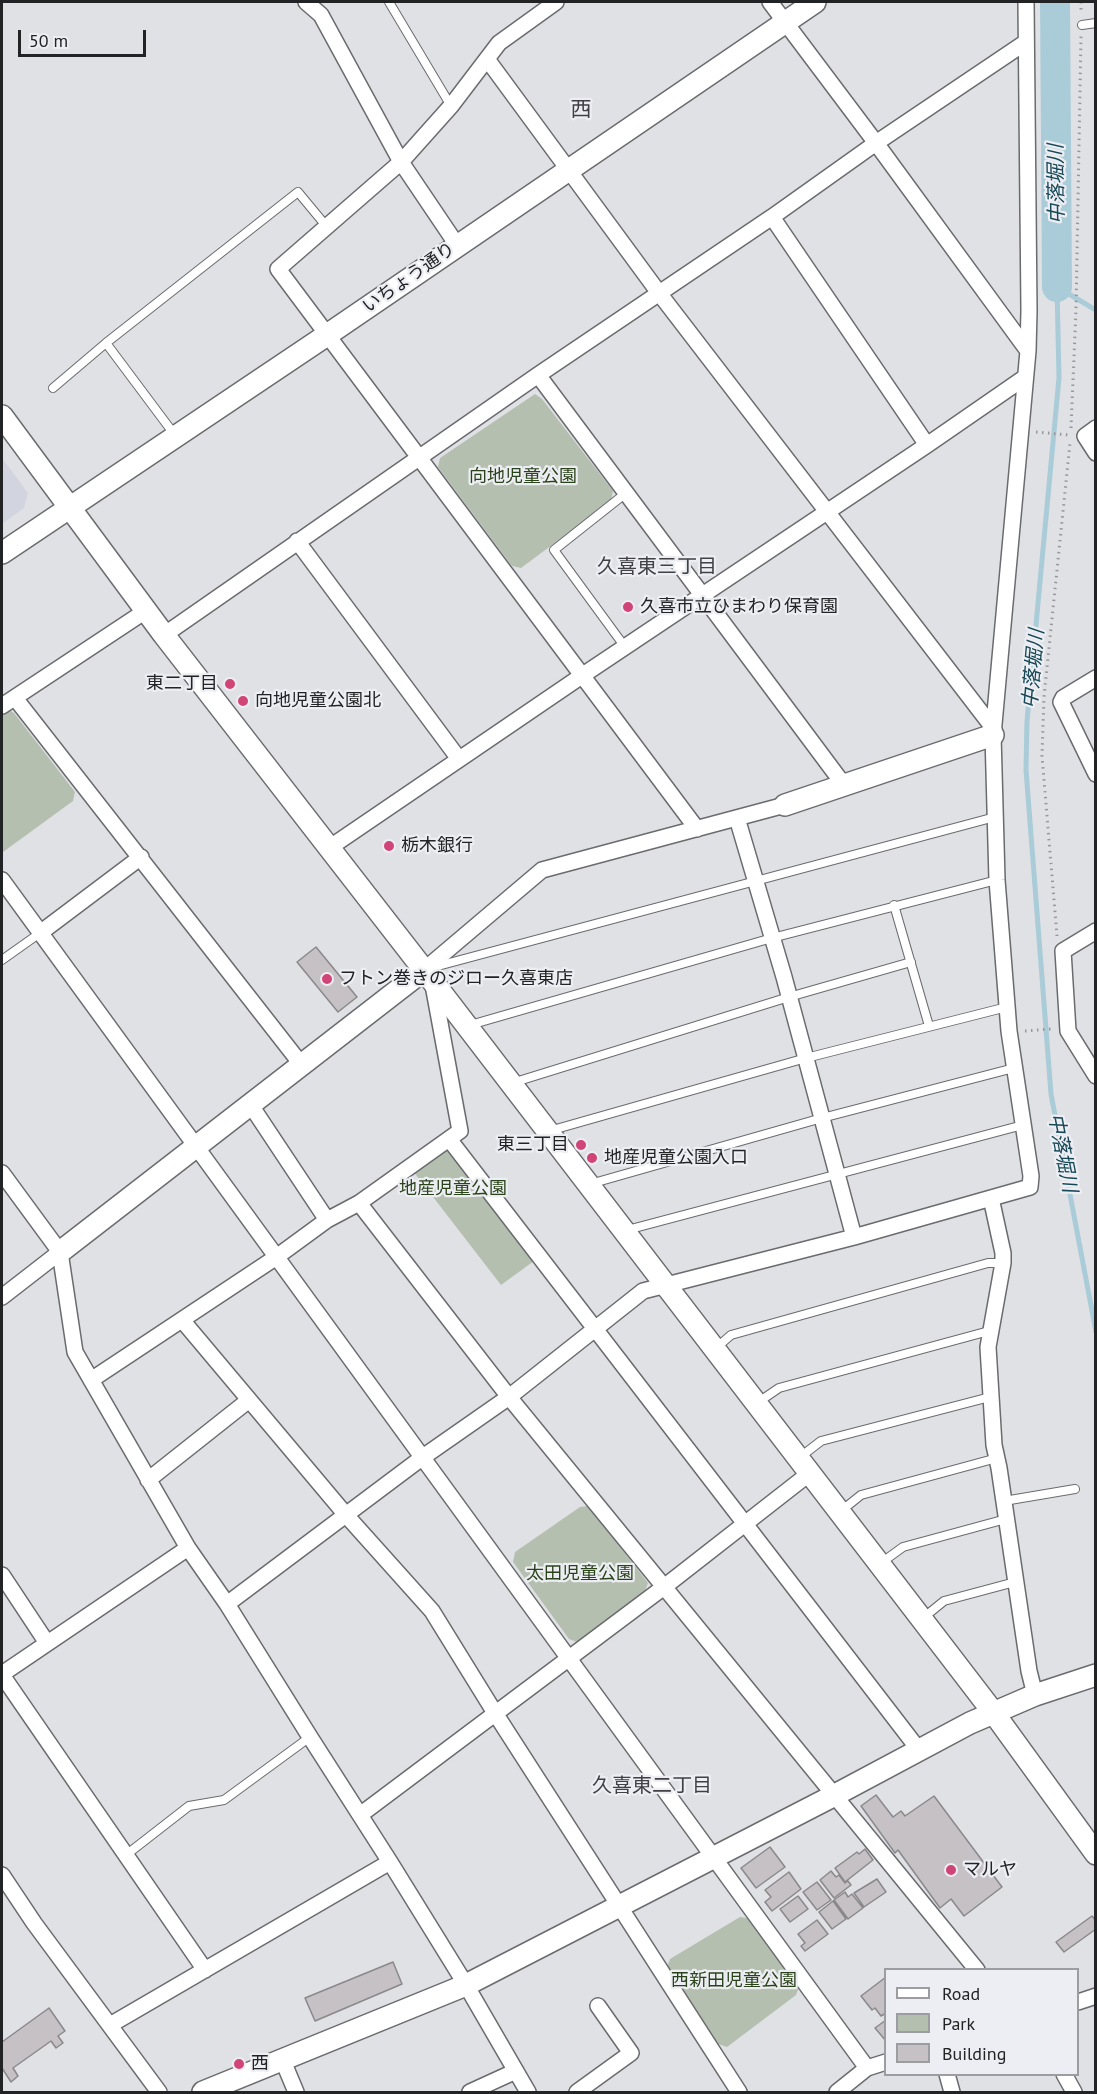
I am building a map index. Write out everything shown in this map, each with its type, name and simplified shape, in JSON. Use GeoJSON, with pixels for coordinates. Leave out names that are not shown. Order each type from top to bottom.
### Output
{"type":"FeatureCollection","features":[{"type":"Feature","properties":{"kind":"street"},"geometry":{"type":"LineString","coordinates":[[306,2],[321,15],[401,162],[457,245]]}},
{"type":"Feature","properties":{"kind":"street"},"geometry":{"type":"LineString","coordinates":[[556,2],[499,43],[451,106],[401,162],[278,270],[697,829]]}},
{"type":"Feature","properties":{"kind":"street"},"geometry":{"type":"LineString","coordinates":[[770,2],[1028,351]]}},
{"type":"Feature","properties":{"kind":"street","name":"いちょう通り"},"geometry":{"type":"LineString","coordinates":[[2,553],[327,335],[815,2]]}},
{"type":"Feature","properties":{"kind":"street"},"geometry":{"type":"LineString","coordinates":[[227,1604],[423,1457],[509,1397],[643,1291],[854,1237],[1030,1187],[1031,1176],[1014,1068],[1008,1007],[998,880],[994,732],[1028,351],[1026,2]]}},
{"type":"Feature","properties":{"kind":"street"},"geometry":{"type":"LineString","coordinates":[[164,635],[538,375],[1026,42]]}},
{"type":"Feature","properties":{"kind":"street"},"geometry":{"type":"LineString","coordinates":[[487,59],[659,293],[994,732]]}},
{"type":"Feature","properties":{"kind":"street"},"geometry":{"type":"LineString","coordinates":[[772,217],[927,445]]}},
{"type":"Feature","properties":{"kind":"street"},"geometry":{"type":"LineString","coordinates":[[538,375],[844,785]]}},
{"type":"Feature","properties":{"kind":"street"},"geometry":{"type":"LineString","coordinates":[[329,848],[1024,378]]}},
{"type":"Feature","properties":{"kind":"street"},"geometry":{"type":"LineString","coordinates":[[2,416],[164,635],[428,975],[993,1712],[1095,1854]]}},
{"type":"Feature","properties":{"kind":"street"},"geometry":{"type":"LineString","coordinates":[[1095,428],[1085,436],[1095,453]]}},
{"type":"Feature","properties":{"kind":"street"},"geometry":{"type":"LineString","coordinates":[[297,541],[459,759]]}},
{"type":"Feature","properties":{"kind":"street"},"geometry":{"type":"LineString","coordinates":[[2,706],[147,610]]}},
{"type":"Feature","properties":{"kind":"street"},"geometry":{"type":"LineString","coordinates":[[1095,678],[1063,698],[1061,702],[1095,774]]}},
{"type":"Feature","properties":{"kind":"street"},"geometry":{"type":"LineString","coordinates":[[15,698],[302,1064]]}},
{"type":"Feature","properties":{"kind":"street"},"geometry":{"type":"LineString","coordinates":[[2,1297],[302,1064],[428,975],[542,870],[785,805],[994,732]]}},
{"type":"Feature","properties":{"kind":"street"},"geometry":{"type":"LineString","coordinates":[[737,818],[789,997],[854,1237]]}},
{"type":"Feature","properties":{"kind":"street"},"geometry":{"type":"LineString","coordinates":[[40,933],[141,856]]}},
{"type":"Feature","properties":{"kind":"street"},"geometry":{"type":"LineString","coordinates":[[2,880],[194,1147],[423,1457],[867,2068]]}},
{"type":"Feature","properties":{"kind":"street"},"geometry":{"type":"LineString","coordinates":[[1095,930],[1062,951],[1068,1031],[1095,1076]]}},
{"type":"Feature","properties":{"kind":"street"},"geometry":{"type":"LineString","coordinates":[[91,1380],[276,1258],[327,1220],[359,1203],[460,1131],[428,975]]}},
{"type":"Feature","properties":{"kind":"street"},"geometry":{"type":"LineString","coordinates":[[250,1104],[327,1220]]}},
{"type":"Feature","properties":{"kind":"street"},"geometry":{"type":"LineString","coordinates":[[449,1139],[919,1750]]}},
{"type":"Feature","properties":{"kind":"street"},"geometry":{"type":"LineString","coordinates":[[2,1173],[60,1252],[75,1352],[148,1480],[188,1548],[227,1604],[390,1862],[466,1985],[528,2092]]}},
{"type":"Feature","properties":{"kind":"street"},"geometry":{"type":"LineString","coordinates":[[991,1198],[1003,1252],[988,1347],[993,1445],[1035,1695]]}},
{"type":"Feature","properties":{"kind":"street"},"geometry":{"type":"LineString","coordinates":[[359,1203],[509,1397],[975,1968]]}},
{"type":"Feature","properties":{"kind":"street"},"geometry":{"type":"LineString","coordinates":[[182,1320],[346,1515],[432,1611],[739,2092]]}},
{"type":"Feature","properties":{"kind":"street"},"geometry":{"type":"LineString","coordinates":[[148,1480],[249,1400]]}},
{"type":"Feature","properties":{"kind":"street"},"geometry":{"type":"LineString","coordinates":[[360,1815],[746,1525],[804,1466]]}},
{"type":"Feature","properties":{"kind":"street"},"geometry":{"type":"LineString","coordinates":[[188,1548],[2,1674],[205,1970]]}},
{"type":"Feature","properties":{"kind":"street"},"geometry":{"type":"LineString","coordinates":[[2,1575],[47,1643]]}},
{"type":"Feature","properties":{"kind":"street"},"geometry":{"type":"LineString","coordinates":[[203,2092],[466,1985],[993,1712],[1095,1675]]}},
{"type":"Feature","properties":{"kind":"street"},"geometry":{"type":"LineString","coordinates":[[110,2025],[390,1862]]}},
{"type":"Feature","properties":{"kind":"street"},"geometry":{"type":"LineString","coordinates":[[2,1875],[34,1923],[159,2092]]}},
{"type":"Feature","properties":{"kind":"street"},"geometry":{"type":"LineString","coordinates":[[1079,2001],[1095,1996]]}},
{"type":"Feature","properties":{"kind":"street"},"geometry":{"type":"LineString","coordinates":[[577,2092],[631,2053],[598,2006]]}},
{"type":"Feature","properties":{"kind":"street"},"geometry":{"type":"LineString","coordinates":[[283,2061],[296,2092]]}},
{"type":"Feature","properties":{"kind":"street"},"geometry":{"type":"LineString","coordinates":[[842,2090],[867,2068],[884,2062]]}},
{"type":"Feature","properties":{"kind":"street"},"geometry":{"type":"LineString","coordinates":[[470,2092],[516,2071]]}},
{"type":"Feature","properties":{"kind":"street"},"geometry":{"type":"LineString","coordinates":[[948,2076],[952,2092]]}},
{"type":"Feature","properties":{"kind":"street"},"geometry":{"type":"LineString","coordinates":[[1065,2076],[1074,2092]]}},
{"type":"Feature","properties":{"kind":"lane"},"geometry":{"type":"LineString","coordinates":[[389,2],[451,106]]}},
{"type":"Feature","properties":{"kind":"lane"},"geometry":{"type":"LineString","coordinates":[[1082,25],[1095,23]]}},
{"type":"Feature","properties":{"kind":"lane"},"geometry":{"type":"LineString","coordinates":[[53,388],[298,192],[327,227]]}},
{"type":"Feature","properties":{"kind":"lane"},"geometry":{"type":"LineString","coordinates":[[106,344],[175,435]]}},
{"type":"Feature","properties":{"kind":"lane"},"geometry":{"type":"LineString","coordinates":[[625,647],[555,550],[627,493]]}},
{"type":"Feature","properties":{"kind":"lane"},"geometry":{"type":"LineString","coordinates":[[428,975],[995,817]]}},
{"type":"Feature","properties":{"kind":"lane"},"geometry":{"type":"LineString","coordinates":[[467,1026],[772,938],[998,880]]}},
{"type":"Feature","properties":{"kind":"lane"},"geometry":{"type":"LineString","coordinates":[[894,905],[929,1026]]}},
{"type":"Feature","properties":{"kind":"lane"},"geometry":{"type":"LineString","coordinates":[[2,960],[40,933]]}},
{"type":"Feature","properties":{"kind":"lane"},"geometry":{"type":"LineString","coordinates":[[511,1083],[789,997],[911,962]]}},
{"type":"Feature","properties":{"kind":"lane"},"geometry":{"type":"LineString","coordinates":[[548,1131],[806,1058],[1008,1007]]}},
{"type":"Feature","properties":{"kind":"lane"},"geometry":{"type":"LineString","coordinates":[[589,1185],[822,1118],[1014,1068]]}},
{"type":"Feature","properties":{"kind":"lane"},"geometry":{"type":"LineString","coordinates":[[624,1231],[1023,1125]]}},
{"type":"Feature","properties":{"kind":"lane"},"geometry":{"type":"LineString","coordinates":[[715,1348],[731,1335],[988,1263],[1003,1263]]}},
{"type":"Feature","properties":{"kind":"lane"},"geometry":{"type":"LineString","coordinates":[[757,1404],[779,1388],[989,1331]]}},
{"type":"Feature","properties":{"kind":"lane"},"geometry":{"type":"LineString","coordinates":[[804,1466],[821,1442],[990,1396]]}},
{"type":"Feature","properties":{"kind":"lane"},"geometry":{"type":"LineString","coordinates":[[840,1512],[861,1495],[996,1458]]}},
{"type":"Feature","properties":{"kind":"lane"},"geometry":{"type":"LineString","coordinates":[[1004,1501],[1075,1489]]}},
{"type":"Feature","properties":{"kind":"lane"},"geometry":{"type":"LineString","coordinates":[[880,1564],[903,1547],[1006,1519]]}},
{"type":"Feature","properties":{"kind":"lane"},"geometry":{"type":"LineString","coordinates":[[922,1619],[944,1601],[1015,1582]]}},
{"type":"Feature","properties":{"kind":"lane"},"geometry":{"type":"LineString","coordinates":[[126,1855],[189,1806],[224,1800],[310,1737]]}},
{"type":"Feature","properties":{"kind":"path"},"geometry":{"type":"LineString","coordinates":[[1062,951],[1058,944],[1042,756],[1044,697],[1071,435],[1076,310],[1081,2]]}},
{"type":"Feature","properties":{"kind":"path"},"geometry":{"type":"LineString","coordinates":[[1034,431],[1068,435]]}},
{"type":"Feature","properties":{"kind":"path"},"geometry":{"type":"LineString","coordinates":[[1029,1030],[1059,1029]]}},
{"type":"Feature","properties":{"kind":"shaded area"},"geometry":{"type":"Polygon","coordinates":[[[2,458],[28,493],[24,508],[2,524],[2,458]]]}},
{"type":"Feature","properties":{"kind":"green space","name":"向地児童公園"},"geometry":{"type":"Polygon","coordinates":[[[535,394],[542,399],[613,491],[611,501],[521,568],[512,566],[438,467],[440,458],[535,394]]]}},
{"type":"Feature","properties":{"kind":"green space"},"geometry":{"type":"Polygon","coordinates":[[[7,709],[14,713],[75,792],[73,801],[3,852],[2,713],[7,709]]]}},
{"type":"Feature","properties":{"kind":"green space","name":"地産児童公園"},"geometry":{"type":"Polygon","coordinates":[[[445,1150],[454,1155],[534,1261],[501,1285],[413,1171],[445,1150]]]}},
{"type":"Feature","properties":{"kind":"green space","name":"太田児童公園"},"geometry":{"type":"Polygon","coordinates":[[[588,1506],[648,1583],[645,1591],[577,1642],[569,1639],[513,1562],[515,1552],[580,1507],[588,1506]]]}},
{"type":"Feature","properties":{"kind":"green space","name":"西新田児童公園"},"geometry":{"type":"Polygon","coordinates":[[[740,1917],[747,1918],[799,1987],[796,1995],[727,2047],[718,2044],[667,1967],[670,1959],[740,1917]]]}},
{"type":"Feature","properties":{"kind":"building","name":"フトン巻きのジロー久喜東店"},"geometry":{"type":"Polygon","coordinates":[[[316,947],[357,997],[338,1012],[297,962],[316,947]]]}},
{"type":"Feature","properties":{"kind":"building","name":"マルヤ"},"geometry":{"type":"Polygon","coordinates":[[[876,1795],[893,1817],[901,1811],[905,1816],[934,1796],[1002,1887],[964,1916],[951,1899],[940,1908],[898,1850],[895,1853],[861,1806],[876,1795]]]}},
{"type":"Feature","properties":{"kind":"building"},"geometry":{"type":"Polygon","coordinates":[[[770,1847],[785,1867],[756,1888],[741,1868],[770,1847]]]}},
{"type":"Feature","properties":{"kind":"building"},"geometry":{"type":"Polygon","coordinates":[[[865,1849],[873,1860],[845,1882],[835,1868],[865,1849]]]}},
{"type":"Feature","properties":{"kind":"building"},"geometry":{"type":"Polygon","coordinates":[[[831,1871],[836,1877],[839,1875],[845,1883],[848,1881],[851,1885],[834,1898],[820,1880],[831,1871]]]}},
{"type":"Feature","properties":{"kind":"building"},"geometry":{"type":"Polygon","coordinates":[[[789,1872],[801,1889],[772,1911],[765,1902],[771,1897],[765,1890],[789,1872]]]}},
{"type":"Feature","properties":{"kind":"building"},"geometry":{"type":"Polygon","coordinates":[[[877,1879],[886,1892],[864,1907],[854,1893],[877,1879]]]}},
{"type":"Feature","properties":{"kind":"building"},"geometry":{"type":"Polygon","coordinates":[[[817,1882],[831,1900],[817,1910],[803,1892],[817,1882]]]}},
{"type":"Feature","properties":{"kind":"building"},"geometry":{"type":"Polygon","coordinates":[[[845,1892],[848,1897],[852,1894],[863,1908],[848,1919],[834,1900],[845,1892]]]}},
{"type":"Feature","properties":{"kind":"building"},"geometry":{"type":"Polygon","coordinates":[[[798,1896],[808,1909],[790,1922],[780,1909],[798,1896]]]}},
{"type":"Feature","properties":{"kind":"building"},"geometry":{"type":"Polygon","coordinates":[[[833,1901],[846,1919],[832,1929],[819,1912],[833,1901]]]}},
{"type":"Feature","properties":{"kind":"building"},"geometry":{"type":"Polygon","coordinates":[[[1092,1916],[1096,1921],[1096,1929],[1064,1952],[1056,1942],[1092,1916]]]}},
{"type":"Feature","properties":{"kind":"building"},"geometry":{"type":"Polygon","coordinates":[[[817,1920],[828,1934],[805,1951],[801,1946],[805,1943],[798,1934],[817,1920]]]}},
{"type":"Feature","properties":{"kind":"building"},"geometry":{"type":"Polygon","coordinates":[[[393,1962],[402,1984],[315,2021],[305,1998],[393,1962]]]}},
{"type":"Feature","properties":{"kind":"building"},"geometry":{"type":"Polygon","coordinates":[[[884,1979],[884,2014],[881,2016],[875,2008],[872,2010],[861,1996],[884,1979]]]}},
{"type":"Feature","properties":{"kind":"building"},"geometry":{"type":"Polygon","coordinates":[[[49,2008],[65,2031],[58,2036],[63,2043],[56,2048],[51,2041],[13,2068],[18,2076],[11,2082],[2,2068],[2,2042],[49,2008]]]}},
{"type":"Feature","properties":{"kind":"building"},"geometry":{"type":"Polygon","coordinates":[[[884,2021],[884,2039],[875,2028],[884,2021]]]}},
{"type":"Feature","properties":{"kind":"waterway","name":"中落堀川"},"geometry":{"type":"LineString","coordinates":[[1055,2],[1057,287]]}},
{"type":"Feature","properties":{"kind":"waterway","name":"中落堀川"},"geometry":{"type":"LineString","coordinates":[[1057,287],[1059,378],[1027,721],[1026,770],[1051,1094],[1096,1332]]}},
{"type":"Feature","properties":{"kind":"waterway"},"geometry":{"type":"LineString","coordinates":[[1057,287],[1096,310]]}},
{"type":"Feature","properties":{"kind":"place","name":"久喜市立ひまわり保育園"},"geometry":{"type":"Point","coordinates":[628,607]}},
{"type":"Feature","properties":{"kind":"place","name":"東二丁目"},"geometry":{"type":"Point","coordinates":[230,684]}},
{"type":"Feature","properties":{"kind":"place","name":"向地児童公園北"},"geometry":{"type":"Point","coordinates":[243,701]}},
{"type":"Feature","properties":{"kind":"place","name":"栃木銀行"},"geometry":{"type":"Point","coordinates":[389,846]}},
{"type":"Feature","properties":{"kind":"place","name":"フトン巻きのジロー久喜東店"},"geometry":{"type":"Point","coordinates":[327,979]}},
{"type":"Feature","properties":{"kind":"place","name":"東三丁目"},"geometry":{"type":"Point","coordinates":[581,1145]}},
{"type":"Feature","properties":{"kind":"place","name":"地産児童公園入口"},"geometry":{"type":"Point","coordinates":[592,1158]}},
{"type":"Feature","properties":{"kind":"place","name":"マルヤ"},"geometry":{"type":"Point","coordinates":[951,1870]}},
{"type":"Feature","properties":{"kind":"place","name":"西"},"geometry":{"type":"Point","coordinates":[239,2064]}},
{"type":"Feature","properties":{"kind":"district","name":"西"},"geometry":{"type":"Point","coordinates":[581,110]}},
{"type":"Feature","properties":{"kind":"district","name":"久喜東三丁目"},"geometry":{"type":"Point","coordinates":[657,567]}},
{"type":"Feature","properties":{"kind":"district","name":"久喜東二丁目"},"geometry":{"type":"Point","coordinates":[652,1786]}}]}
